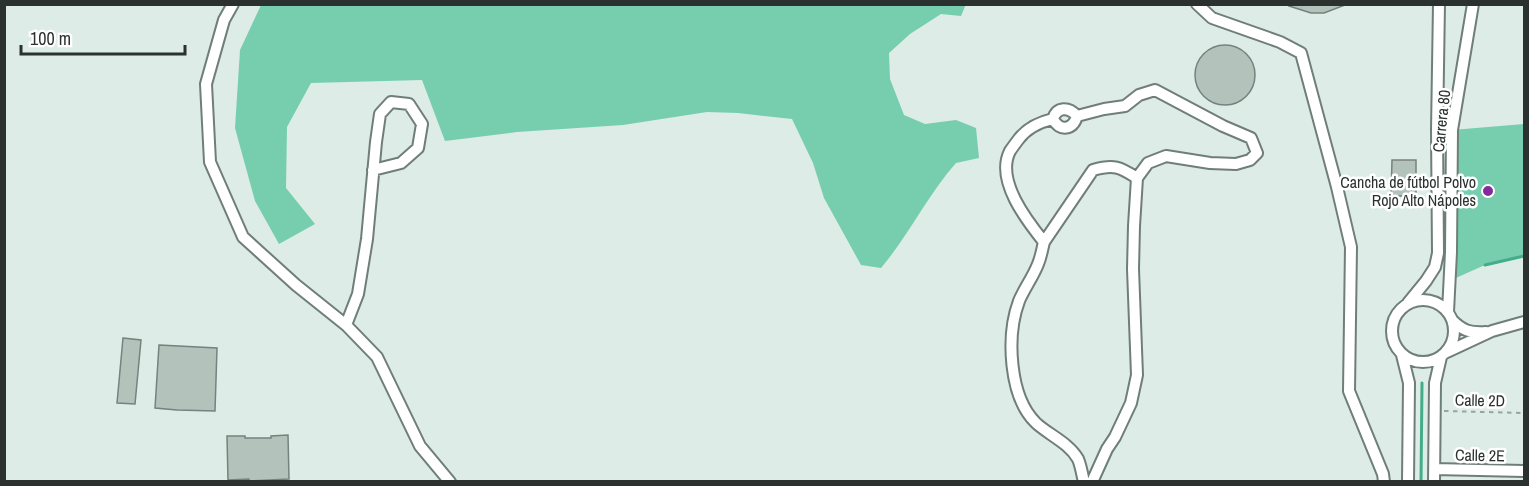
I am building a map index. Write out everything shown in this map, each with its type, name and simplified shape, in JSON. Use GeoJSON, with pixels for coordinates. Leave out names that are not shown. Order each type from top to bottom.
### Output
{"type":"FeatureCollection","features":[{"type":"Feature","properties":{"kind":"street"},"geometry":{"type":"LineString","coordinates":[[233,4],[224,20],[206,84],[210,162],[243,237],[296,285],[346,325],[377,357],[420,446],[450,482]]}},
{"type":"Feature","properties":{"kind":"street"},"geometry":{"type":"LineString","coordinates":[[1197,4],[1212,18],[1280,42],[1301,52],[1351,247],[1349,391],[1383,474],[1384,482]]}},
{"type":"Feature","properties":{"kind":"street","name":"Carrera 80"},"geometry":{"type":"LineString","coordinates":[[1408,482],[1409,382],[1402,355],[1396,349],[1391,332],[1396,315],[1426,281],[1435,267],[1438,252],[1439,4]]}},
{"type":"Feature","properties":{"kind":"street","name":"Carrera 80"},"geometry":{"type":"LineString","coordinates":[[1434,482],[1435,383],[1444,355],[1454,336],[1450,316],[1452,130],[1473,5]]}},
{"type":"Feature","properties":{"kind":"street"},"geometry":{"type":"LineString","coordinates":[[1077,116],[1125,106],[1139,95],[1155,90],[1251,138],[1257,153],[1250,160],[1236,164],[1210,164],[1166,156],[1148,163],[1137,178],[1134,226],[1137,375],[1131,402],[1092,482]]}},
{"type":"Feature","properties":{"kind":"street"},"geometry":{"type":"LineString","coordinates":[[346,325],[358,294],[367,239],[373,170],[380,114],[391,102],[409,104],[422,124],[418,148],[401,162],[373,170]]}},
{"type":"Feature","properties":{"kind":"street"},"geometry":{"type":"LineString","coordinates":[[1066,108],[1077,116],[1076,122],[1066,128],[1061,128],[1053,119],[1055,113],[1066,108]]}},
{"type":"Feature","properties":{"kind":"street"},"geometry":{"type":"LineString","coordinates":[[1044,242],[1029,224],[1013,193],[1006,175],[1006,162],[1010,151],[1022,135],[1043,121],[1053,119]]}},
{"type":"Feature","properties":{"kind":"street"},"geometry":{"type":"LineString","coordinates":[[1084,482],[1075,455],[1057,438],[1038,425],[1024,408],[1017,391],[1012,358],[1015,316],[1019,301],[1038,264],[1044,242],[1093,170],[1106,166],[1120,167],[1137,178]]}},
{"type":"Feature","properties":{"kind":"street"},"geometry":{"type":"LineString","coordinates":[[1408,303],[1417,300],[1434,302],[1442,306],[1459,327],[1468,331],[1492,332]]}},
{"type":"Feature","properties":{"kind":"street"},"geometry":{"type":"LineString","coordinates":[[1402,355],[1409,360],[1425,363],[1434,361],[1492,332],[1524,322]]}},
{"type":"Feature","properties":{"kind":"street","name":"Calle 2E"},"geometry":{"type":"LineString","coordinates":[[1434,470],[1524,471]]}},
{"type":"Feature","properties":{"kind":"path","name":"Calle 2D"},"geometry":{"type":"LineString","coordinates":[[1435,411],[1524,413]]}},
{"type":"Feature","properties":{"kind":"green space"},"geometry":{"type":"Polygon","coordinates":[[[966,4],[961,16],[941,14],[910,34],[889,53],[890,79],[904,115],[925,124],[956,120],[976,128],[979,158],[956,163],[881,268],[861,265],[824,198],[813,163],[792,119],[707,112],[623,125],[517,132],[445,141],[422,80],[311,83],[287,127],[286,188],[315,224],[279,244],[255,201],[235,128],[240,50],[261,5],[966,4]]]}},
{"type":"Feature","properties":{"kind":"green space","name":"Cancha de fútbol Polvo Rojo Alto Nápoles"},"geometry":{"type":"Polygon","coordinates":[[[1524,124],[1524,256],[1485,265],[1449,281],[1452,130],[1524,124]]]}},
{"type":"Feature","properties":{"kind":"building"},"geometry":{"type":"Polygon","coordinates":[[[1290,4],[1345,5],[1324,13],[1311,13],[1289,6],[1290,4]]]}},
{"type":"Feature","properties":{"kind":"building"},"geometry":{"type":"Polygon","coordinates":[[[1219,45],[1231,45],[1242,50],[1250,58],[1255,75],[1253,87],[1242,100],[1231,105],[1219,105],[1208,100],[1200,92],[1195,81],[1195,69],[1200,58],[1208,50],[1219,45]]]}},
{"type":"Feature","properties":{"kind":"building"},"geometry":{"type":"Polygon","coordinates":[[[1392,160],[1416,160],[1416,196],[1391,196],[1392,160]]]}},
{"type":"Feature","properties":{"kind":"building"},"geometry":{"type":"Polygon","coordinates":[[[123,338],[141,340],[135,404],[117,403],[123,338]]]}},
{"type":"Feature","properties":{"kind":"building"},"geometry":{"type":"Polygon","coordinates":[[[159,345],[217,348],[215,411],[155,408],[159,345]]]}},
{"type":"Feature","properties":{"kind":"building"},"geometry":{"type":"Polygon","coordinates":[[[288,435],[289,479],[228,480],[227,436],[271,438],[271,436],[288,435]]]}},
{"type":"Feature","properties":{"kind":"waterway"},"geometry":{"type":"LineString","coordinates":[[1485,265],[1524,256]]}},
{"type":"Feature","properties":{"kind":"waterway"},"geometry":{"type":"LineString","coordinates":[[1421,482],[1422,383]]}},
{"type":"Feature","properties":{"kind":"place","name":"Cancha de fútbol Polvo Rojo Alto Nápoles"},"geometry":{"type":"Point","coordinates":[1488,191]}}]}
